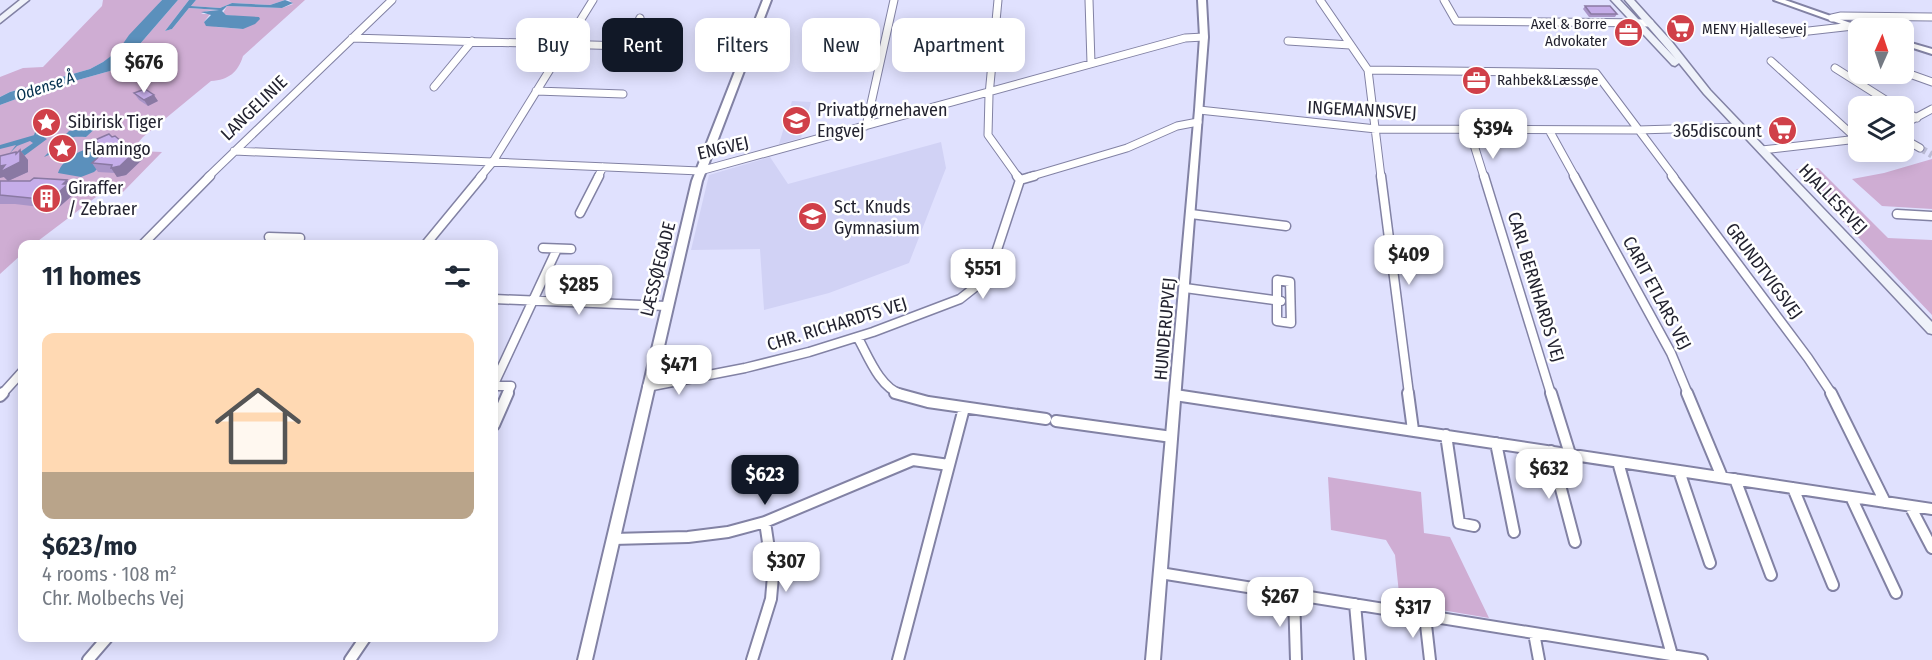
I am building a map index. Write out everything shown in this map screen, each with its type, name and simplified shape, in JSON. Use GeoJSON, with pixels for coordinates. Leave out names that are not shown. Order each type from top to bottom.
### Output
{"type":"FeatureCollection","features":[{"type":"Feature","properties":{"kind":"main road"},"geometry":{"type":"LineString","coordinates":[[0,11],[14,0]]}},
{"type":"Feature","properties":{"kind":"main road"},"geometry":{"type":"LineString","coordinates":[[0,20],[25,0]]}},
{"type":"Feature","properties":{"kind":"main road","name":"HJALLESEVEJ"},"geometry":{"type":"LineString","coordinates":[[1615,0],[1644,22]]}},
{"type":"Feature","properties":{"kind":"main road"},"geometry":{"type":"LineString","coordinates":[[1623,0],[1644,22]]}},
{"type":"Feature","properties":{"kind":"main road","name":"HJALLESEVEJ"},"geometry":{"type":"LineString","coordinates":[[1629,0],[1644,22],[1707,92],[1932,330]]}},
{"type":"Feature","properties":{"kind":"street","name":"LANGELINIE"},"geometry":{"type":"LineString","coordinates":[[147,240],[234,151],[392,0]]}},
{"type":"Feature","properties":{"kind":"street"},"geometry":{"type":"LineString","coordinates":[[582,18],[593,0]]}},
{"type":"Feature","properties":{"kind":"street","name":"LÆSSØEGADE"},"geometry":{"type":"LineString","coordinates":[[585,660],[666,306],[700,171],[767,0]]}},
{"type":"Feature","properties":{"kind":"street"},"geometry":{"type":"LineString","coordinates":[[866,126],[894,0]]}},
{"type":"Feature","properties":{"kind":"street"},"geometry":{"type":"LineString","coordinates":[[998,0],[988,135],[1020,180],[1126,148],[1177,126],[1198,122]]}},
{"type":"Feature","properties":{"kind":"street"},"geometry":{"type":"LineString","coordinates":[[1089,0],[1091,63]]}},
{"type":"Feature","properties":{"kind":"street","name":"HUNDERUPVEJ"},"geometry":{"type":"LineString","coordinates":[[1153,660],[1199,110],[1204,37],[1202,0]]}},
{"type":"Feature","properties":{"kind":"street"},"geometry":{"type":"LineString","coordinates":[[1320,0],[1368,70],[1413,430]]}},
{"type":"Feature","properties":{"kind":"street"},"geometry":{"type":"LineString","coordinates":[[1444,0],[1456,21],[1644,22]]}},
{"type":"Feature","properties":{"kind":"street"},"geometry":{"type":"LineString","coordinates":[[1778,0],[1848,24]]}},
{"type":"Feature","properties":{"kind":"street"},"geometry":{"type":"LineString","coordinates":[[1832,18],[1841,16],[1932,17]]}},
{"type":"Feature","properties":{"kind":"street"},"geometry":{"type":"LineString","coordinates":[[1782,34],[1848,28]]}},
{"type":"Feature","properties":{"kind":"street","name":"ENGVEJ"},"geometry":{"type":"LineString","coordinates":[[234,151],[700,171],[1185,38],[1204,37]]}},
{"type":"Feature","properties":{"kind":"street"},"geometry":{"type":"LineString","coordinates":[[352,38],[516,43]]}},
{"type":"Feature","properties":{"kind":"street"},"geometry":{"type":"LineString","coordinates":[[434,87],[472,41]]}},
{"type":"Feature","properties":{"kind":"street"},"geometry":{"type":"LineString","coordinates":[[1288,41],[1350,45]]}},
{"type":"Feature","properties":{"kind":"street"},"geometry":{"type":"LineString","coordinates":[[1914,46],[1932,52]]}},
{"type":"Feature","properties":{"kind":"street"},"geometry":{"type":"LineString","coordinates":[[1772,61],[1848,130]]}},
{"type":"Feature","properties":{"kind":"street"},"geometry":{"type":"LineString","coordinates":[[1835,68],[1879,96]]}},
{"type":"Feature","properties":{"kind":"street","name":"GRUNDTVIGSVEJ"},"geometry":{"type":"LineString","coordinates":[[1368,70],[1596,73],[1808,358],[1832,394],[1885,502]]}},
{"type":"Feature","properties":{"kind":"street"},"geometry":{"type":"LineString","coordinates":[[429,240],[492,163],[548,72]]}},
{"type":"Feature","properties":{"kind":"street"},"geometry":{"type":"LineString","coordinates":[[1914,76],[1932,82]]}},
{"type":"Feature","properties":{"kind":"street"},"geometry":{"type":"LineString","coordinates":[[536,91],[624,94]]}},
{"type":"Feature","properties":{"kind":"street"},"geometry":{"type":"LineString","coordinates":[[1914,119],[1932,109]]}},
{"type":"Feature","properties":{"kind":"street","name":"INGEMANNSVEJ"},"geometry":{"type":"LineString","coordinates":[[1199,110],[1376,129],[1638,130],[1740,127]]}},
{"type":"Feature","properties":{"kind":"street","name":"CARL BERNHARDS VEJ"},"geometry":{"type":"LineString","coordinates":[[1469,129],[1570,454]]}},
{"type":"Feature","properties":{"kind":"street","name":"CARIT ETLARS VEJ"},"geometry":{"type":"LineString","coordinates":[[1549,130],[1671,353],[1722,477]]}},
{"type":"Feature","properties":{"kind":"street"},"geometry":{"type":"LineString","coordinates":[[1762,150],[1848,140]]}},
{"type":"Feature","properties":{"kind":"street"},"geometry":{"type":"LineString","coordinates":[[1914,145],[1920,148]]}},
{"type":"Feature","properties":{"kind":"street"},"geometry":{"type":"LineString","coordinates":[[580,213],[603,167]]}},
{"type":"Feature","properties":{"kind":"street","name":"CHR. RICHARDTS VEJ"},"geometry":{"type":"LineString","coordinates":[[647,387],[782,360],[858,338],[958,301],[981,285],[993,267],[1020,180]]}},
{"type":"Feature","properties":{"kind":"street"},"geometry":{"type":"LineString","coordinates":[[1191,214],[1286,226]]}},
{"type":"Feature","properties":{"kind":"street"},"geometry":{"type":"LineString","coordinates":[[1897,214],[1932,216]]}},
{"type":"Feature","properties":{"kind":"street"},"geometry":{"type":"LineString","coordinates":[[269,237],[279,240]]}},
{"type":"Feature","properties":{"kind":"street"},"geometry":{"type":"LineString","coordinates":[[288,240],[300,238]]}},
{"type":"Feature","properties":{"kind":"street"},"geometry":{"type":"LineString","coordinates":[[543,248],[571,249]]}},
{"type":"Feature","properties":{"kind":"street"},"geometry":{"type":"LineString","coordinates":[[498,376],[557,249]]}},
{"type":"Feature","properties":{"kind":"street"},"geometry":{"type":"LineString","coordinates":[[1277,280],[1290,282],[1291,323],[1277,321],[1277,301],[1277,280]]}},
{"type":"Feature","properties":{"kind":"street"},"geometry":{"type":"LineString","coordinates":[[1185,288],[1290,302]]}},
{"type":"Feature","properties":{"kind":"street"},"geometry":{"type":"LineString","coordinates":[[498,299],[666,306]]}},
{"type":"Feature","properties":{"kind":"street"},"geometry":{"type":"LineString","coordinates":[[858,338],[883,381],[893,392],[920,401],[1172,437]]}},
{"type":"Feature","properties":{"kind":"street"},"geometry":{"type":"LineString","coordinates":[[0,396],[18,376]]}},
{"type":"Feature","properties":{"kind":"street"},"geometry":{"type":"LineString","coordinates":[[498,385],[511,386],[498,416]]}},
{"type":"Feature","properties":{"kind":"street"},"geometry":{"type":"LineString","coordinates":[[1175,394],[1932,509]]}},
{"type":"Feature","properties":{"kind":"street"},"geometry":{"type":"LineString","coordinates":[[898,660],[964,408]]}},
{"type":"Feature","properties":{"kind":"street"},"geometry":{"type":"LineString","coordinates":[[1446,435],[1459,523],[1474,526]]}},
{"type":"Feature","properties":{"kind":"street"},"geometry":{"type":"LineString","coordinates":[[1496,443],[1514,532]]}},
{"type":"Feature","properties":{"kind":"street"},"geometry":{"type":"LineString","coordinates":[[1551,451],[1575,542]]}},
{"type":"Feature","properties":{"kind":"street"},"geometry":{"type":"LineString","coordinates":[[613,538],[688,537],[728,532],[765,522],[913,460],[949,465]]}},
{"type":"Feature","properties":{"kind":"street"},"geometry":{"type":"LineString","coordinates":[[1618,462],[1672,655]]}},
{"type":"Feature","properties":{"kind":"street"},"geometry":{"type":"LineString","coordinates":[[1679,471],[1710,563]]}},
{"type":"Feature","properties":{"kind":"street"},"geometry":{"type":"LineString","coordinates":[[1735,479],[1771,575]]}},
{"type":"Feature","properties":{"kind":"street"},"geometry":{"type":"LineString","coordinates":[[1793,488],[1833,585]]}},
{"type":"Feature","properties":{"kind":"street"},"geometry":{"type":"LineString","coordinates":[[1851,497],[1896,593]]}},
{"type":"Feature","properties":{"kind":"street"},"geometry":{"type":"LineString","coordinates":[[1910,506],[1932,548]]}},
{"type":"Feature","properties":{"kind":"street"},"geometry":{"type":"LineString","coordinates":[[752,660],[771,599],[773,576],[765,522]]}},
{"type":"Feature","properties":{"kind":"street"},"geometry":{"type":"LineString","coordinates":[[1160,573],[1701,660]]}},
{"type":"Feature","properties":{"kind":"street"},"geometry":{"type":"LineString","coordinates":[[1294,595],[1296,660]]}},
{"type":"Feature","properties":{"kind":"street"},"geometry":{"type":"LineString","coordinates":[[1355,604],[1360,660]]}},
{"type":"Feature","properties":{"kind":"street"},"geometry":{"type":"LineString","coordinates":[[1425,616],[1430,660]]}},
{"type":"Feature","properties":{"kind":"street"},"geometry":{"type":"LineString","coordinates":[[1534,633],[1539,660]]}},
{"type":"Feature","properties":{"kind":"street"},"geometry":{"type":"LineString","coordinates":[[88,660],[104,642]]}},
{"type":"Feature","properties":{"kind":"street"},"geometry":{"type":"LineString","coordinates":[[350,660],[362,642]]}},
{"type":"Feature","properties":{"kind":"shaded area"},"geometry":{"type":"Polygon","coordinates":[[[103,0],[162,0],[114,55],[103,62],[90,69],[10,92],[0,97],[0,77],[23,68],[43,67],[102,6],[103,0]]]}},
{"type":"Feature","properties":{"kind":"shaded area"},"geometry":{"type":"Polygon","coordinates":[[[178,0],[189,0],[165,31],[172,29],[189,8],[219,10],[201,14],[210,14],[204,22],[217,27],[243,29],[243,17],[223,13],[227,6],[282,8],[293,4],[289,0],[305,0],[243,56],[232,74],[223,79],[211,81],[143,137],[134,147],[138,151],[162,152],[123,192],[104,191],[39,240],[18,240],[18,258],[0,274],[0,105],[35,92],[110,71],[133,52],[178,0]]]}},
{"type":"Feature","properties":{"kind":"shaded area"},"geometry":{"type":"Polygon","coordinates":[[[196,0],[285,0],[270,5],[232,3],[220,8],[191,6],[196,0]]]}},
{"type":"Feature","properties":{"kind":"shaded area","name":"Privatbørnehaven Engvej"},"geometry":{"type":"Polygon","coordinates":[[[792,101],[811,102],[801,138],[779,144],[792,101]]]}},
{"type":"Feature","properties":{"kind":"shaded area","name":"Sct. Knuds Gymnasium"},"geometry":{"type":"Polygon","coordinates":[[[941,142],[946,168],[909,263],[829,293],[764,310],[760,249],[691,250],[709,175],[770,157],[788,184],[941,142]]]}},
{"type":"Feature","properties":{"kind":"shaded area"},"geometry":{"type":"Polygon","coordinates":[[[1932,159],[1932,209],[1882,206],[1852,179],[1884,173],[1932,159]]]}},
{"type":"Feature","properties":{"kind":"shaded area"},"geometry":{"type":"Polygon","coordinates":[[[1818,168],[1888,238],[1932,240],[1932,315],[1796,169],[1818,168]]]}},
{"type":"Feature","properties":{"kind":"shaded area"},"geometry":{"type":"Polygon","coordinates":[[[1328,477],[1421,492],[1424,533],[1450,537],[1489,618],[1400,603],[1395,555],[1386,540],[1331,530],[1328,477]]]}},
{"type":"Feature","properties":{"kind":"water","name":"Odense Å"},"geometry":{"type":"Polygon","coordinates":[[[162,0],[178,0],[133,52],[110,71],[35,92],[0,105],[0,97],[10,92],[90,69],[103,62],[118,51],[129,35],[162,0]]]}},
{"type":"Feature","properties":{"kind":"water"},"geometry":{"type":"Polygon","coordinates":[[[189,0],[196,0],[191,6],[220,8],[232,3],[270,5],[285,0],[293,3],[282,8],[227,6],[222,11],[226,15],[259,17],[260,19],[255,24],[243,29],[206,26],[204,22],[211,15],[201,12],[219,10],[189,8],[172,29],[165,31],[189,0]]]}},
{"type":"Feature","properties":{"kind":"water"},"geometry":{"type":"Polygon","coordinates":[[[92,120],[101,123],[86,137],[67,139],[56,146],[56,152],[44,157],[69,131],[81,129],[92,120]]]}},
{"type":"Feature","properties":{"kind":"water"},"geometry":{"type":"Polygon","coordinates":[[[38,134],[47,139],[24,156],[0,166],[33,143],[30,141],[17,146],[10,153],[16,145],[0,149],[0,145],[38,134]]]}},
{"type":"Feature","properties":{"kind":"water"},"geometry":{"type":"Polygon","coordinates":[[[98,147],[110,157],[94,172],[81,177],[58,173],[69,158],[86,149],[98,147]]]}},
{"type":"Feature","properties":{"kind":"building"},"geometry":{"type":"Polygon","coordinates":[[[1585,6],[1610,6],[1617,14],[1591,14],[1585,6]]]}},
{"type":"Feature","properties":{"kind":"building"},"geometry":{"type":"Polygon","coordinates":[[[145,89],[154,95],[144,100],[134,93],[145,89]]]}},
{"type":"Feature","properties":{"kind":"building"},"geometry":{"type":"Polygon","coordinates":[[[109,134],[128,147],[140,147],[120,166],[111,168],[112,165],[92,163],[106,150],[95,140],[109,134]]]}},
{"type":"Feature","properties":{"kind":"building"},"geometry":{"type":"Polygon","coordinates":[[[20,150],[20,162],[0,172],[5,165],[0,166],[0,156],[16,152],[16,154],[20,150]]]}},
{"type":"Feature","properties":{"kind":"building"},"geometry":{"type":"Polygon","coordinates":[[[34,178],[67,180],[63,184],[68,184],[50,200],[0,195],[0,181],[30,181],[34,178]]]}},
{"type":"Feature","properties":{"kind":"waterway"},"geometry":{"type":"LineString","coordinates":[[35,135],[37,130]]}},
{"type":"Feature","properties":{"kind":"tunnel"},"geometry":{"type":"LineString","coordinates":[[1920,148],[1932,155]]}},
{"type":"Feature","properties":{"kind":"place","name":"MENY Hjallesevej"},"geometry":{"type":"Point","coordinates":[1681,29]}},
{"type":"Feature","properties":{"kind":"place","name":"Axel & Borre Advokater"},"geometry":{"type":"Point","coordinates":[1628,33]}},
{"type":"Feature","properties":{"kind":"place","name":"Rahbek&Læssøe"},"geometry":{"type":"Point","coordinates":[1476,80]}},
{"type":"Feature","properties":{"kind":"place","name":"Privatbørnehaven Engvej"},"geometry":{"type":"Point","coordinates":[796,120]}},
{"type":"Feature","properties":{"kind":"place","name":"Sibirisk Tiger"},"geometry":{"type":"Point","coordinates":[47,122]}},
{"type":"Feature","properties":{"kind":"place","name":"365discount"},"geometry":{"type":"Point","coordinates":[1783,131]}},
{"type":"Feature","properties":{"kind":"place","name":"Flamingo"},"geometry":{"type":"Point","coordinates":[63,149]}},
{"type":"Feature","properties":{"kind":"place","name":"Giraffer / Zebraer"},"geometry":{"type":"Point","coordinates":[47,198]}},
{"type":"Feature","properties":{"kind":"place","name":"Sct. Knuds Gymnasium"},"geometry":{"type":"Point","coordinates":[813,217]}}]}
